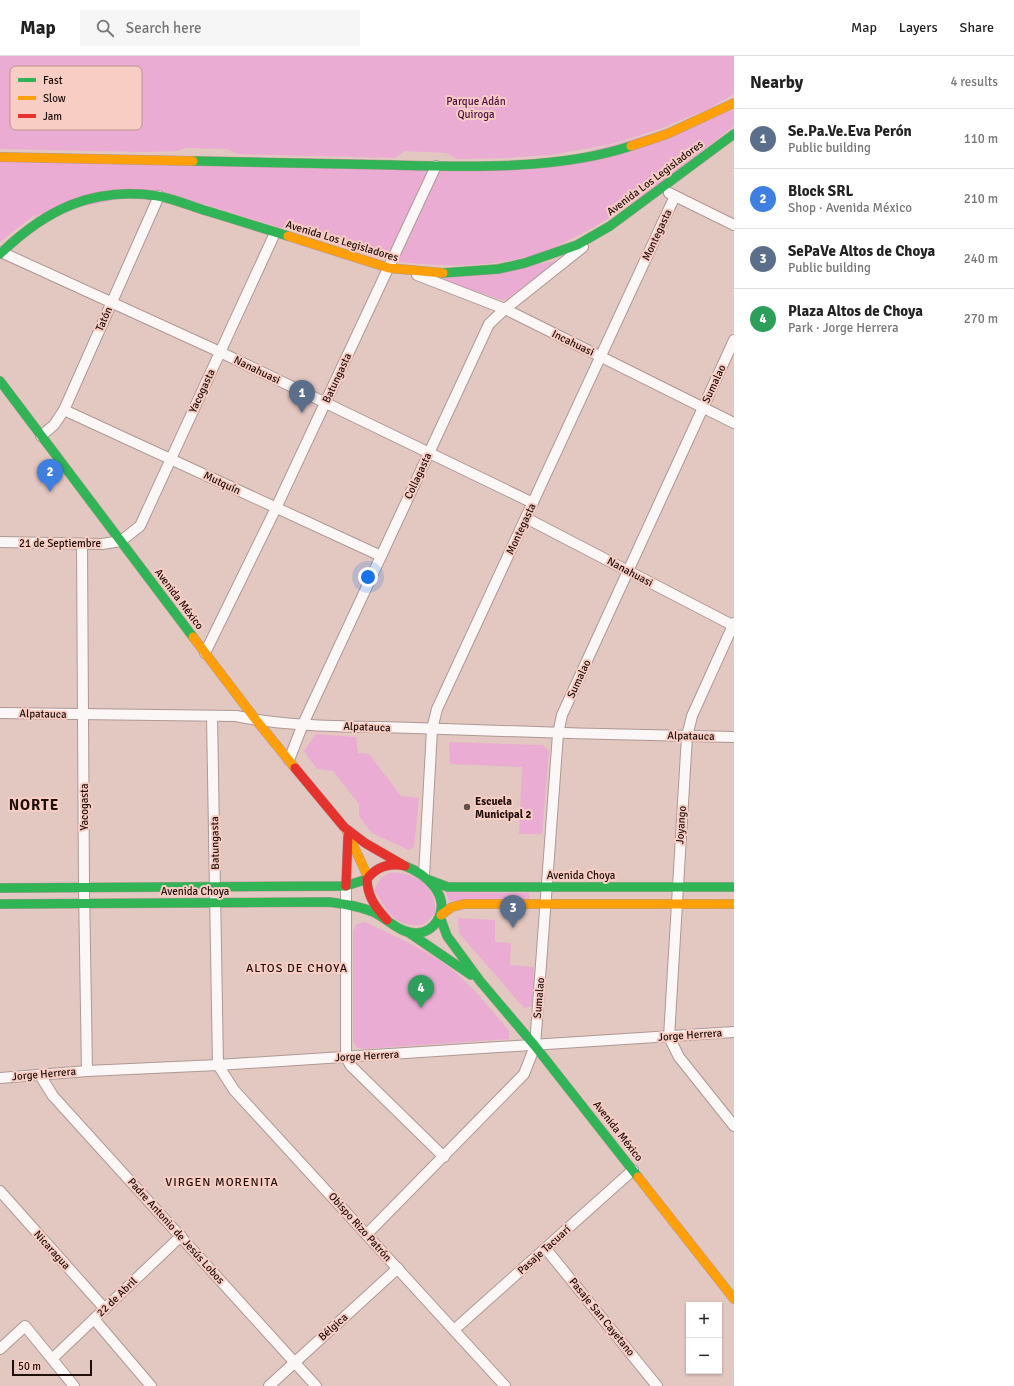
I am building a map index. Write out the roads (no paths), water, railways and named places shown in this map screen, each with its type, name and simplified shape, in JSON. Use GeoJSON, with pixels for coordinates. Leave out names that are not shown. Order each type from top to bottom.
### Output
{"type":"FeatureCollection","features":[{"type":"Feature","properties":{"kind":"main road","name":"Avenida Los Legisladores"},"geometry":{"type":"LineString","coordinates":[[0,157],[436,166],[525,164],[575,159],[625,148],[667,134],[708,117],[734,103]]}},
{"type":"Feature","properties":{"kind":"main road","name":"Avenida Los Legisladores"},"geometry":{"type":"LineString","coordinates":[[1,253],[36,222],[56,210],[77,202],[125,193],[159,196],[389,268],[409,272],[482,271],[513,266],[566,251],[600,234],[734,134]]}},
{"type":"Feature","properties":{"kind":"main road","name":"Avenida México"},"geometry":{"type":"LineString","coordinates":[[0,381],[256,720],[346,831],[367,878]]}},
{"type":"Feature","properties":{"kind":"main road","name":"Avenida México"},"geometry":{"type":"LineString","coordinates":[[346,831],[402,865]]}},
{"type":"Feature","properties":{"kind":"main road"},"geometry":{"type":"LineString","coordinates":[[346,831],[346,886]]}},
{"type":"Feature","properties":{"kind":"main road"},"geometry":{"type":"LineString","coordinates":[[441,916],[441,900],[427,878],[402,865],[388,866],[375,871],[367,878],[368,889],[372,900],[387,920],[408,932],[417,933],[434,925],[452,906],[464,904],[734,904]]}},
{"type":"Feature","properties":{"kind":"main road","name":"Avenida Choya"},"geometry":{"type":"LineString","coordinates":[[0,888],[346,886],[358,884],[367,878]]}},
{"type":"Feature","properties":{"kind":"main road","name":"Avenida Choya"},"geometry":{"type":"LineString","coordinates":[[427,878],[448,887],[734,887]]}},
{"type":"Feature","properties":{"kind":"main road","name":"Avenida Choya"},"geometry":{"type":"LineString","coordinates":[[0,904],[329,902],[346,904],[370,911],[387,920]]}},
{"type":"Feature","properties":{"kind":"main road","name":"Avenida México"},"geometry":{"type":"LineString","coordinates":[[441,916],[447,936],[467,961],[480,981],[535,1046],[733,1296]]}},
{"type":"Feature","properties":{"kind":"main road","name":"Avenida México"},"geometry":{"type":"LineString","coordinates":[[408,932],[450,959],[480,981]]}},
{"type":"Feature","properties":{"kind":"street","name":"Batungasta"},"geometry":{"type":"LineString","coordinates":[[205,653],[276,508],[436,166]]}},
{"type":"Feature","properties":{"kind":"street"},"geometry":{"type":"LineString","coordinates":[[661,189],[734,225]]}},
{"type":"Feature","properties":{"kind":"street","name":"Tatón"},"geometry":{"type":"LineString","coordinates":[[41,436],[54,425],[64,410],[159,196]]}},
{"type":"Feature","properties":{"kind":"street","name":"Montegasta"},"geometry":{"type":"LineString","coordinates":[[427,878],[432,729],[437,709],[675,196]]}},
{"type":"Feature","properties":{"kind":"street","name":"Yacogasta"},"geometry":{"type":"LineString","coordinates":[[121,541],[140,526],[275,233]]}},
{"type":"Feature","properties":{"kind":"street","name":"Collagasta"},"geometry":{"type":"LineString","coordinates":[[289,760],[303,724],[489,324],[505,309],[600,234]]}},
{"type":"Feature","properties":{"kind":"street","name":"Nanahuasi"},"geometry":{"type":"LineString","coordinates":[[1,253],[220,352],[533,503]]}},
{"type":"Feature","properties":{"kind":"street","name":"Incahuasi"},"geometry":{"type":"LineString","coordinates":[[409,272],[505,309],[734,423]]}},
{"type":"Feature","properties":{"kind":"street","name":"Sumalao"},"geometry":{"type":"LineString","coordinates":[[367,1234],[524,1074],[535,1046],[548,887],[558,734],[562,715],[734,340]]}},
{"type":"Feature","properties":{"kind":"street","name":"Mutquín"},"geometry":{"type":"LineString","coordinates":[[64,410],[381,556]]}},
{"type":"Feature","properties":{"kind":"street","name":"Nanahuasi"},"geometry":{"type":"LineString","coordinates":[[526,518],[734,625]]}},
{"type":"Feature","properties":{"kind":"street","name":"21 de Septiembre"},"geometry":{"type":"LineString","coordinates":[[0,542],[82,544],[121,541]]}},
{"type":"Feature","properties":{"kind":"street","name":"Yacogasta"},"geometry":{"type":"LineString","coordinates":[[82,544],[84,903],[87,1071]]}},
{"type":"Feature","properties":{"kind":"street","name":"Joyango"},"geometry":{"type":"LineString","coordinates":[[669,1037],[687,736],[692,716],[734,625]]}},
{"type":"Feature","properties":{"kind":"street","name":"Alpatauca"},"geometry":{"type":"LineString","coordinates":[[0,713],[236,716],[256,720],[303,724],[558,734],[734,737]]}},
{"type":"Feature","properties":{"kind":"street","name":"Batungasta"},"geometry":{"type":"LineString","coordinates":[[212,716],[218,1065]]}},
{"type":"Feature","properties":{"kind":"street"},"geometry":{"type":"LineString","coordinates":[[346,886],[346,1057],[351,1066],[444,1157]]}},
{"type":"Feature","properties":{"kind":"street","name":"Jorge Herrera"},"geometry":{"type":"LineString","coordinates":[[0,1078],[87,1071],[218,1065],[535,1046],[734,1032]]}},
{"type":"Feature","properties":{"kind":"street"},"geometry":{"type":"LineString","coordinates":[[669,1037],[679,1057],[734,1126]]}},
{"type":"Feature","properties":{"kind":"street","name":"Obispo Rizo Patrón"},"geometry":{"type":"LineString","coordinates":[[218,1065],[234,1090],[506,1386]]}},
{"type":"Feature","properties":{"kind":"street","name":"Padre Antonio de Jesús Lobos"},"geometry":{"type":"LineString","coordinates":[[40,1075],[53,1096],[316,1386]]}},
{"type":"Feature","properties":{"kind":"street","name":"Pasaje Tacuarí"},"geometry":{"type":"LineString","coordinates":[[454,1330],[633,1170]]}},
{"type":"Feature","properties":{"kind":"street","name":"Nicaragua"},"geometry":{"type":"LineString","coordinates":[[0,1191],[105,1309]]}},
{"type":"Feature","properties":{"kind":"street","name":"22 de Abril"},"geometry":{"type":"LineString","coordinates":[[53,1358],[181,1236]]}},
{"type":"Feature","properties":{"kind":"street","name":"Pasaje San Cayetano"},"geometry":{"type":"LineString","coordinates":[[546,1249],[657,1386]]}},
{"type":"Feature","properties":{"kind":"street","name":"Bélgica"},"geometry":{"type":"LineString","coordinates":[[269,1386],[398,1268]]}},
{"type":"Feature","properties":{"kind":"street"},"geometry":{"type":"LineString","coordinates":[[94,1319],[150,1386]]}},
{"type":"Feature","properties":{"kind":"street"},"geometry":{"type":"LineString","coordinates":[[0,1349],[25,1326],[53,1358],[74,1386]]}},
{"type":"Feature","properties":{"kind":"place","name":"Se.Pa.Ve.Eva Perón"},"geometry":{"type":"Point","coordinates":[302,413]}},
{"type":"Feature","properties":{"kind":"place","name":"Block SRL"},"geometry":{"type":"Point","coordinates":[50,492]}},
{"type":"Feature","properties":{"kind":"place","name":"Escuela Municipal 2"},"geometry":{"type":"Point","coordinates":[467,807]}},
{"type":"Feature","properties":{"kind":"place","name":"SePaVe Altos de Choya"},"geometry":{"type":"Point","coordinates":[513,928]}},
{"type":"Feature","properties":{"kind":"place","name":"Plaza Altos de Choya"},"geometry":{"type":"Point","coordinates":[421,1008]}},
{"type":"Feature","properties":{"kind":"district","name":"NORTE"},"geometry":{"type":"Point","coordinates":[34,805]}},
{"type":"Feature","properties":{"kind":"district","name":"ALTOS DE CHOYA"},"geometry":{"type":"Point","coordinates":[297,968]}},
{"type":"Feature","properties":{"kind":"district","name":"VIRGEN MORENITA"},"geometry":{"type":"Point","coordinates":[222,1182]}},
{"type":"Feature","properties":{"kind":"park label","name":"Parque Adán Quiroga"},"geometry":{"type":"Point","coordinates":[476,107]}}]}
